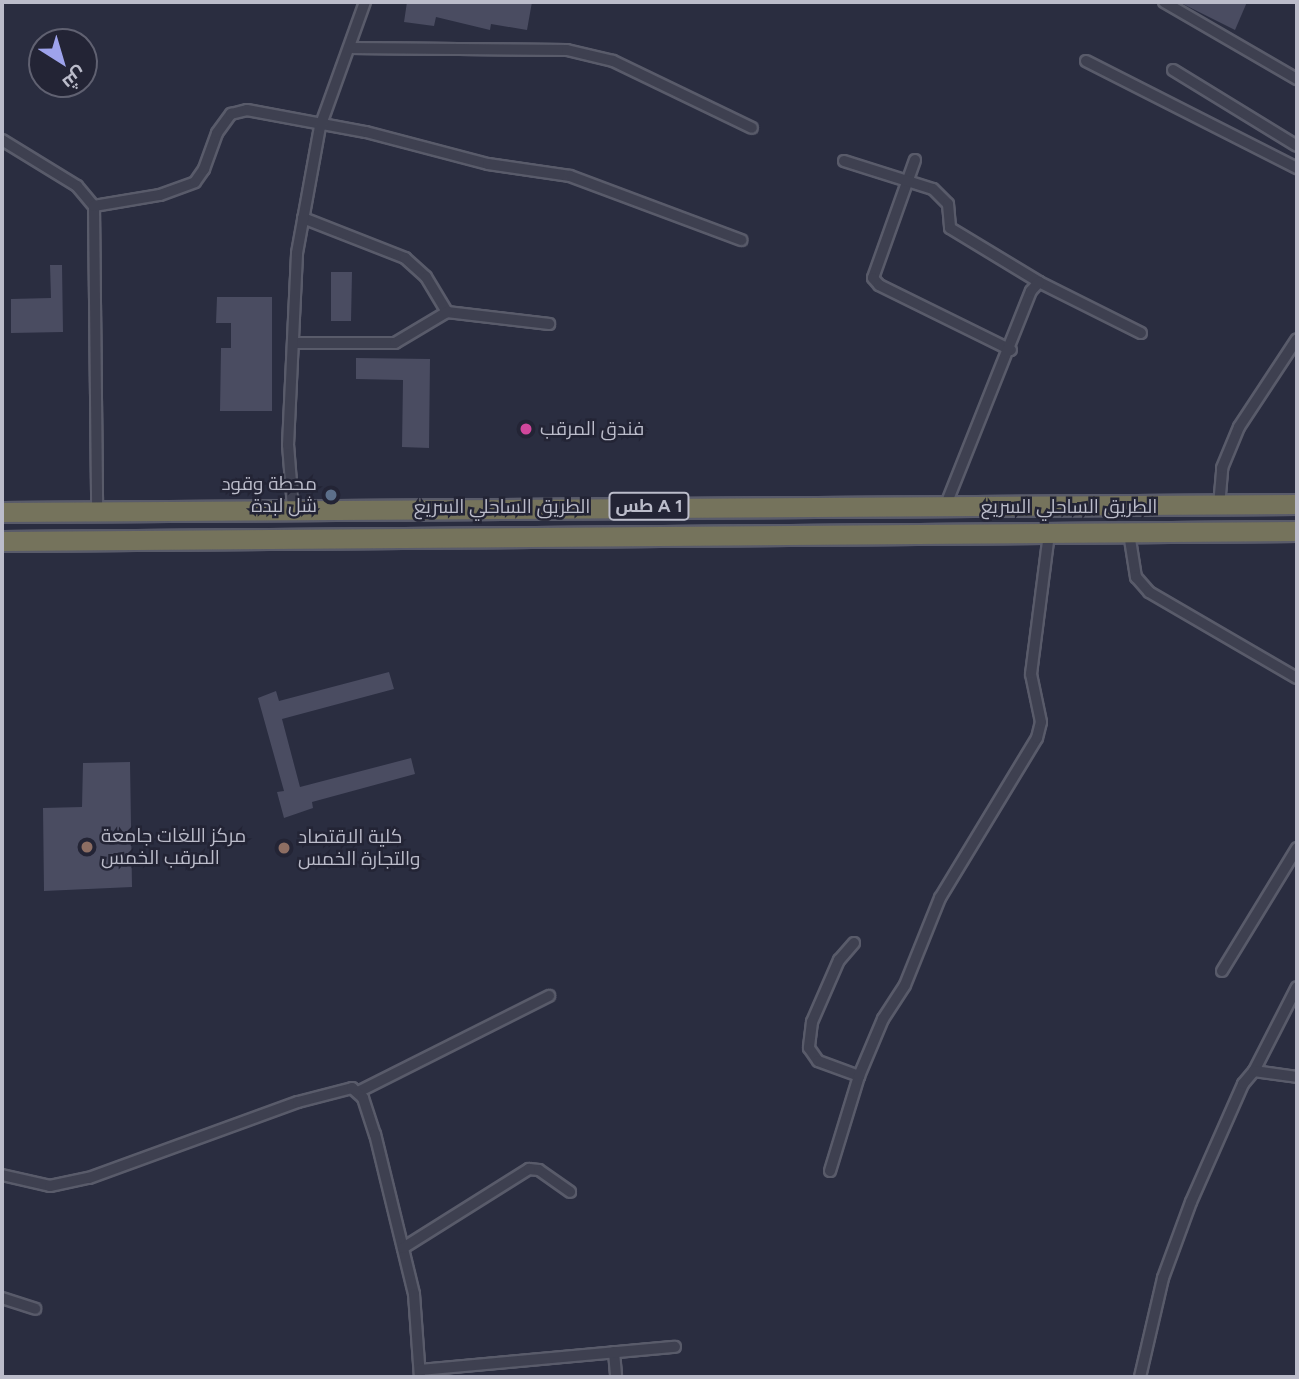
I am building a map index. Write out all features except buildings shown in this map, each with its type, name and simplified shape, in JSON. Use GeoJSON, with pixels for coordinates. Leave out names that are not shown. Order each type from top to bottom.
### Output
{"type":"FeatureCollection","features":[{"type":"Feature","properties":{"kind":"highway","name":"الطريق الساحلي السريع"},"geometry":{"type":"LineString","coordinates":[[2,512],[293,508],[1297,505]]}},
{"type":"Feature","properties":{"kind":"highway","name":"الطريق الساحلي السريع"},"geometry":{"type":"LineString","coordinates":[[2,541],[1297,531]]}},
{"type":"Feature","properties":{"kind":"street"},"geometry":{"type":"LineString","coordinates":[[1164,2],[1297,79]]}},
{"type":"Feature","properties":{"kind":"street"},"geometry":{"type":"LineString","coordinates":[[293,508],[288,445],[303,218],[320,127],[350,48],[362,4]]}},
{"type":"Feature","properties":{"kind":"street"},"geometry":{"type":"LineString","coordinates":[[350,48],[567,50],[613,61],[752,128]]}},
{"type":"Feature","properties":{"kind":"street"},"geometry":{"type":"LineString","coordinates":[[1086,61],[1297,168]]}},
{"type":"Feature","properties":{"kind":"street"},"geometry":{"type":"LineString","coordinates":[[1173,71],[1297,146]]}},
{"type":"Feature","properties":{"kind":"street"},"geometry":{"type":"LineString","coordinates":[[94,206],[160,194],[195,181],[204,169],[217,133],[231,114],[247,110],[320,127],[366,132],[488,164],[570,176],[741,240]]}},
{"type":"Feature","properties":{"kind":"street"},"geometry":{"type":"LineString","coordinates":[[2,140],[77,186],[94,206],[97,511]]}},
{"type":"Feature","properties":{"kind":"street"},"geometry":{"type":"LineString","coordinates":[[915,160],[873,278],[1011,349]]}},
{"type":"Feature","properties":{"kind":"street"},"geometry":{"type":"LineString","coordinates":[[844,161],[943,196],[948,204],[950,228],[1039,282],[1141,333]]}},
{"type":"Feature","properties":{"kind":"street"},"geometry":{"type":"LineString","coordinates":[[303,218],[405,258],[426,277],[447,312]]}},
{"type":"Feature","properties":{"kind":"street"},"geometry":{"type":"LineString","coordinates":[[945,507],[1011,349],[1031,291],[1039,282]]}},
{"type":"Feature","properties":{"kind":"street"},"geometry":{"type":"LineString","coordinates":[[293,342],[395,343],[447,312],[549,324]]}},
{"type":"Feature","properties":{"kind":"street"},"geometry":{"type":"LineString","coordinates":[[1219,506],[1222,468],[1239,427],[1297,339]]}},
{"type":"Feature","properties":{"kind":"street"},"geometry":{"type":"LineString","coordinates":[[1129,533],[1136,577],[1149,592],[1297,678]]}},
{"type":"Feature","properties":{"kind":"street"},"geometry":{"type":"LineString","coordinates":[[830,1171],[859,1076],[883,1019],[905,985],[940,898],[1037,738],[1041,722],[1031,674],[1049,534]]}},
{"type":"Feature","properties":{"kind":"street"},"geometry":{"type":"LineString","coordinates":[[1222,971],[1297,848]]}},
{"type":"Feature","properties":{"kind":"street"},"geometry":{"type":"LineString","coordinates":[[854,943],[839,960],[812,1022],[809,1048],[818,1061],[859,1076]]}},
{"type":"Feature","properties":{"kind":"street"},"geometry":{"type":"LineString","coordinates":[[1140,1377],[1152,1315],[1191,1202],[1244,1084],[1254,1072],[1297,987]]}},
{"type":"Feature","properties":{"kind":"street"},"geometry":{"type":"LineString","coordinates":[[2,1175],[50,1186],[89,1178],[298,1102],[346,1088],[358,1092],[549,996]]}},
{"type":"Feature","properties":{"kind":"street"},"geometry":{"type":"LineString","coordinates":[[1254,1072],[1297,1077]]}},
{"type":"Feature","properties":{"kind":"street"},"geometry":{"type":"LineString","coordinates":[[358,1092],[375,1134],[414,1294],[420,1374],[675,1347]]}},
{"type":"Feature","properties":{"kind":"street"},"geometry":{"type":"LineString","coordinates":[[403,1248],[529,1169],[539,1170],[570,1192]]}},
{"type":"Feature","properties":{"kind":"street"},"geometry":{"type":"LineString","coordinates":[[2,1298],[35,1309]]}},
{"type":"Feature","properties":{"kind":"street"},"geometry":{"type":"LineString","coordinates":[[614,1352],[616,1377]]}},
{"type":"Feature","properties":{"kind":"place","name":"فندق المرقب"},"geometry":{"type":"Point","coordinates":[526,429]}},
{"type":"Feature","properties":{"kind":"place","name":"محطة وقود شل لبدة"},"geometry":{"type":"Point","coordinates":[331,495]}},
{"type":"Feature","properties":{"kind":"place","name":"مركز اللغات جامعة المرقب الخمس"},"geometry":{"type":"Point","coordinates":[87,847]}},
{"type":"Feature","properties":{"kind":"place","name":"كلية الاقتصاد والتجارة الخمس"},"geometry":{"type":"Point","coordinates":[284,848]}}]}
